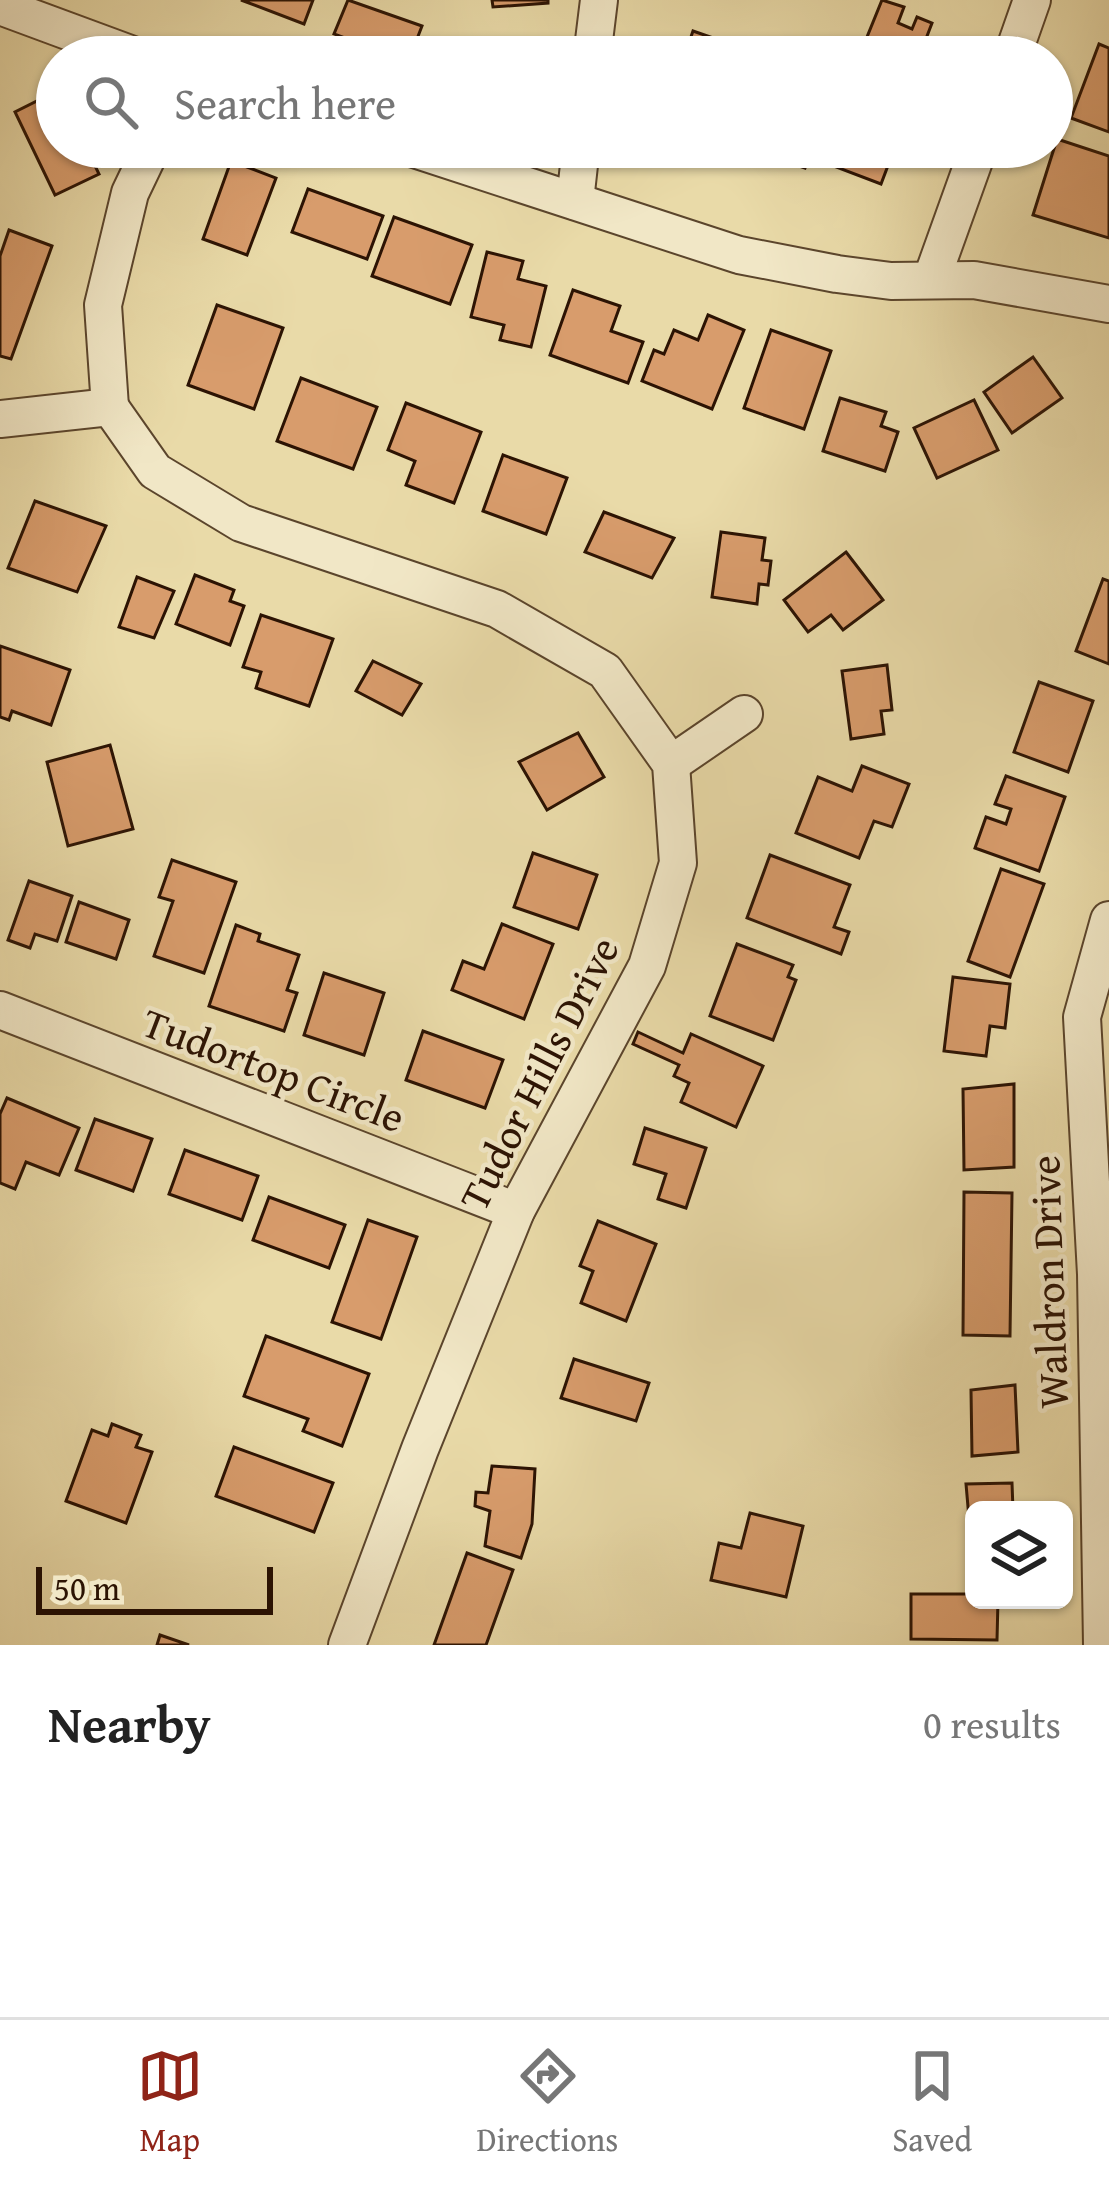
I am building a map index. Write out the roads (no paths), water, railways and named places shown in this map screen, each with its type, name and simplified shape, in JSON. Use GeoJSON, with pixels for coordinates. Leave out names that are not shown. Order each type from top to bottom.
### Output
{"type":"FeatureCollection","features":[{"type":"Feature","properties":{"kind":"street"},"geometry":{"type":"LineString","coordinates":[[595,36],[599,0]]}},
{"type":"Feature","properties":{"kind":"street"},"geometry":{"type":"LineString","coordinates":[[1019,36],[1032,0]]}},
{"type":"Feature","properties":{"kind":"street"},"geometry":{"type":"LineString","coordinates":[[0,6],[81,36]]}},
{"type":"Feature","properties":{"kind":"street"},"geometry":{"type":"LineString","coordinates":[[142,168],[130,194],[103,305],[110,407],[154,471],[241,524],[496,609],[604,671],[671,764],[743,714]]}},
{"type":"Feature","properties":{"kind":"street"},"geometry":{"type":"LineString","coordinates":[[473,168],[739,255],[837,274],[1021,287],[1109,304]]}},
{"type":"Feature","properties":{"kind":"street"},"geometry":{"type":"LineString","coordinates":[[575,201],[579,168]]}},
{"type":"Feature","properties":{"kind":"street"},"geometry":{"type":"LineString","coordinates":[[932,278],[972,168]]}},
{"type":"Feature","properties":{"kind":"street"},"geometry":{"type":"LineString","coordinates":[[0,419],[110,407]]}},
{"type":"Feature","properties":{"kind":"street","name":"Tudor Hills Drive"},"geometry":{"type":"LineString","coordinates":[[347,1645],[516,1211],[647,966],[678,862],[671,764]]}},
{"type":"Feature","properties":{"kind":"street","name":"Waldron Drive"},"geometry":{"type":"LineString","coordinates":[[1102,1645],[1102,1274],[1082,1017],[1109,920]]}},
{"type":"Feature","properties":{"kind":"street","name":"Tudortop Circle"},"geometry":{"type":"LineString","coordinates":[[0,1010],[516,1211]]}}]}
